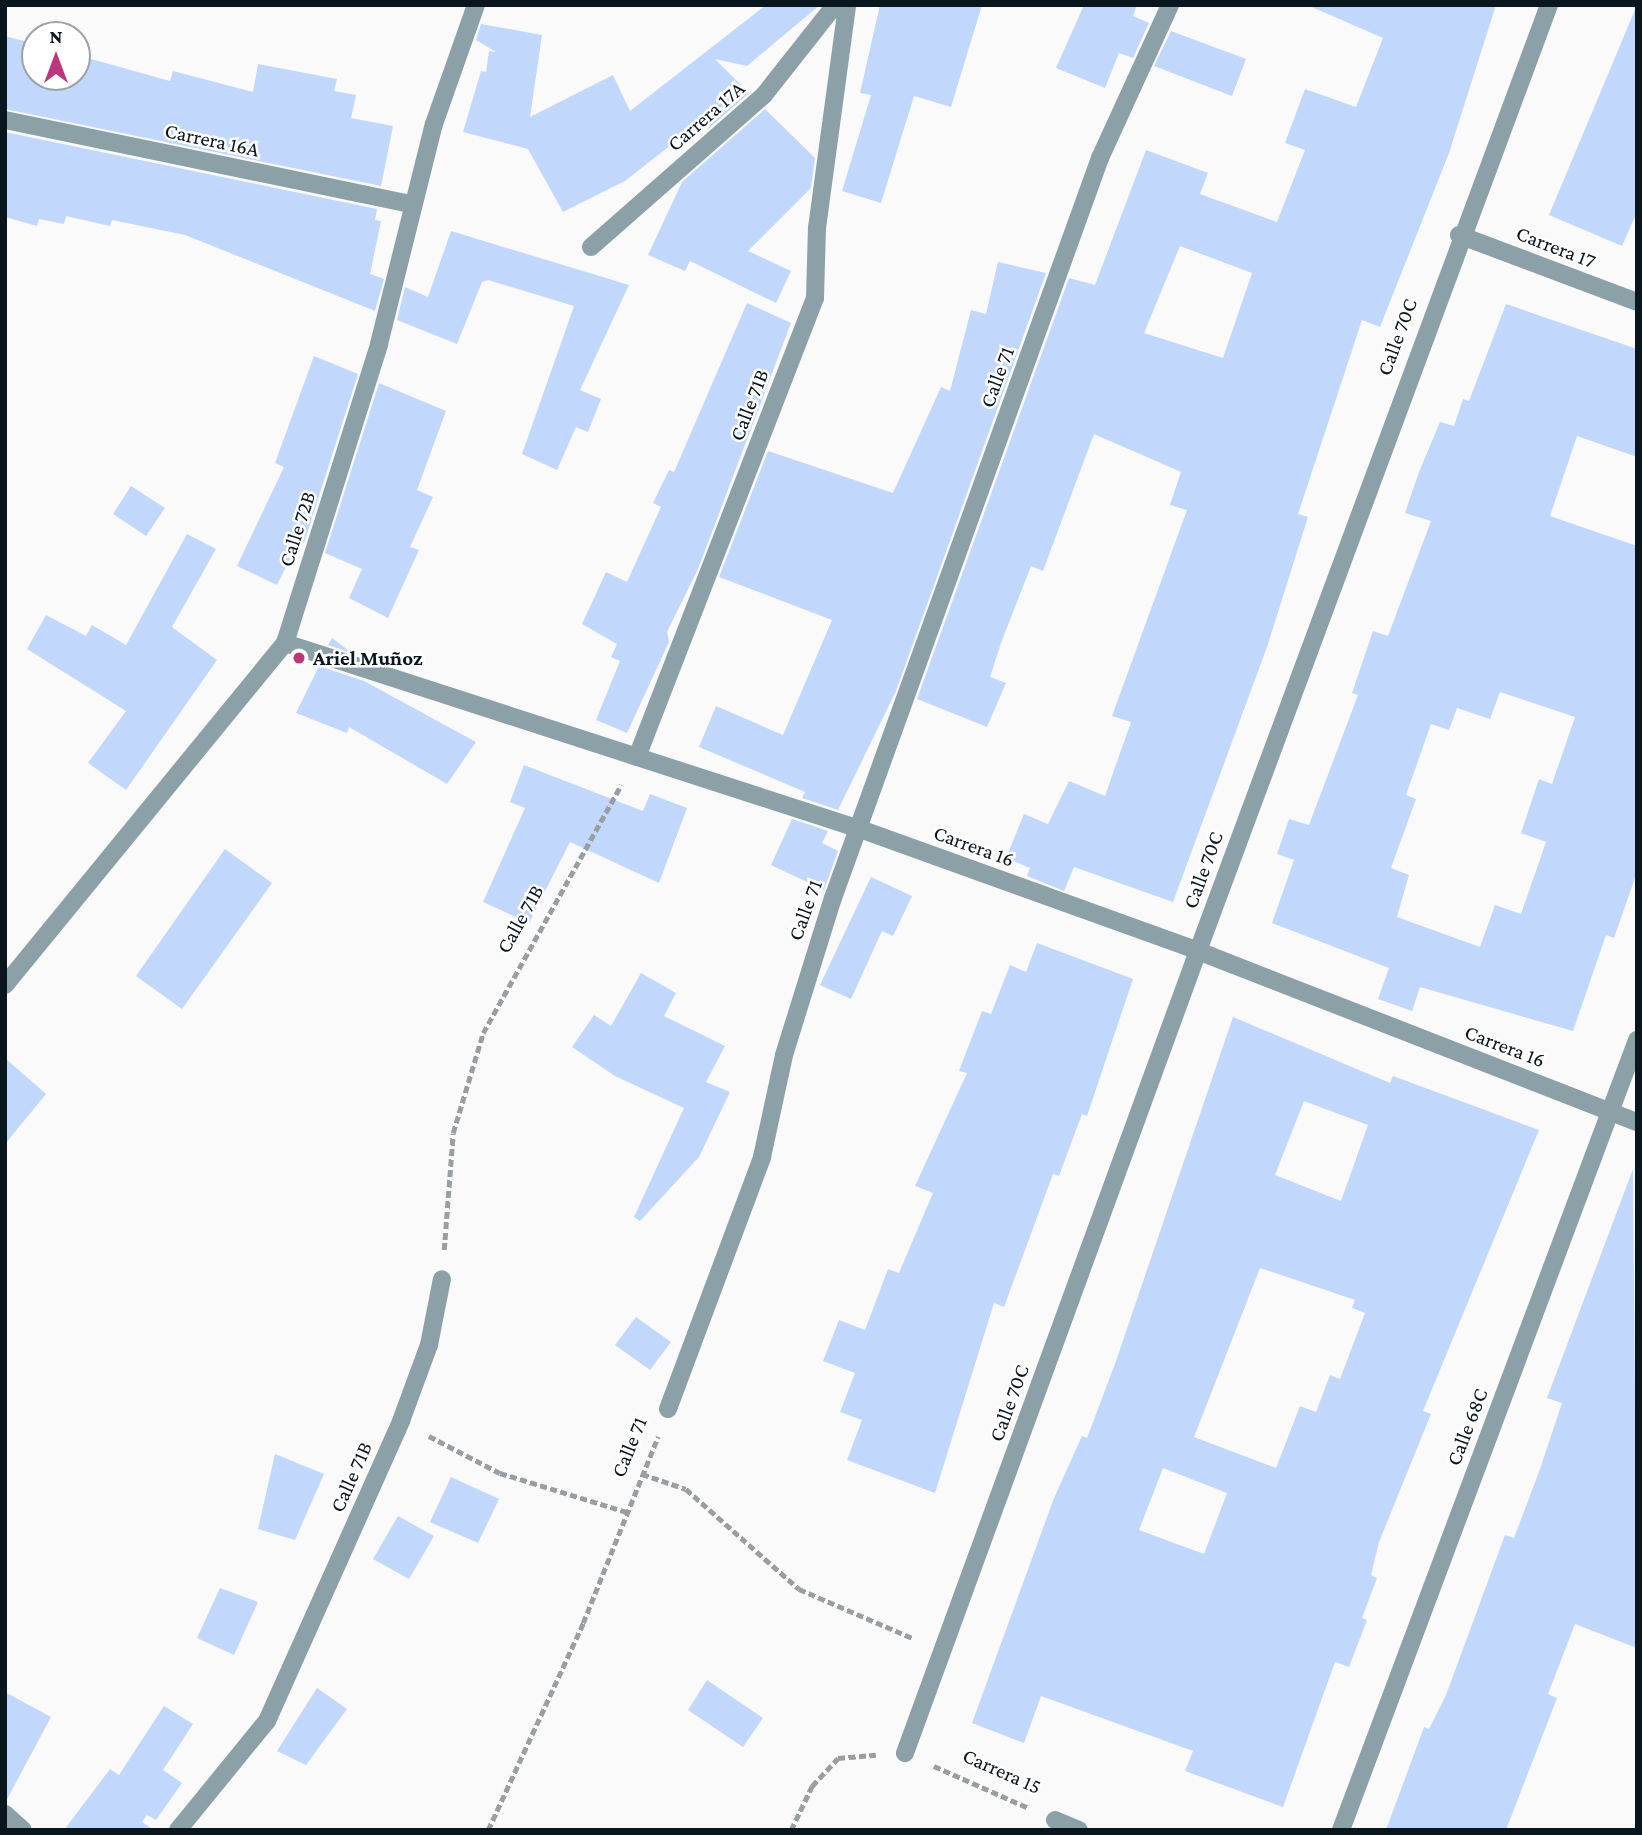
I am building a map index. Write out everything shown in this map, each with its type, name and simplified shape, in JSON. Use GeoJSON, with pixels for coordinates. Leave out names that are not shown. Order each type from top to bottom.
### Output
{"type":"FeatureCollection","features":[{"type":"Feature","properties":{"kind":"street","name":"Calle 72B"},"geometry":{"type":"LineString","coordinates":[[5,985],[285,643],[379,344],[410,204],[476,5]]}},
{"type":"Feature","properties":{"kind":"street","name":"Carrera 17A"},"geometry":{"type":"LineString","coordinates":[[591,247],[764,95],[835,5]]}},
{"type":"Feature","properties":{"kind":"street","name":"Calle 71B"},"geometry":{"type":"LineString","coordinates":[[637,757],[815,298],[817,228],[847,5]]}},
{"type":"Feature","properties":{"kind":"street","name":"Calle 71"},"geometry":{"type":"LineString","coordinates":[[668,1409],[762,1157],[806,974],[1100,159],[1170,5]]}},
{"type":"Feature","properties":{"kind":"street","name":"Calle 70C"},"geometry":{"type":"LineString","coordinates":[[905,1752],[1459,235],[1549,5]]}},
{"type":"Feature","properties":{"kind":"street","name":"Carrera 16A"},"geometry":{"type":"LineString","coordinates":[[5,120],[410,204]]}},
{"type":"Feature","properties":{"kind":"street","name":"Carrera 17"},"geometry":{"type":"LineString","coordinates":[[1459,235],[1637,302]]}},
{"type":"Feature","properties":{"kind":"street","name":"Carrera 16"},"geometry":{"type":"LineString","coordinates":[[285,643],[860,829],[1198,951],[1637,1122]]}},
{"type":"Feature","properties":{"kind":"street","name":"Calle 68C"},"geometry":{"type":"LineString","coordinates":[[1341,1830],[1637,1040]]}},
{"type":"Feature","properties":{"kind":"street","name":"Calle 71B"},"geometry":{"type":"LineString","coordinates":[[178,1830],[267,1721],[401,1421],[429,1345],[442,1279]]}},
{"type":"Feature","properties":{"kind":"street"},"geometry":{"type":"LineString","coordinates":[[5,1814],[23,1830]]}},
{"type":"Feature","properties":{"kind":"street","name":"Carrera 15"},"geometry":{"type":"LineString","coordinates":[[1055,1819],[1079,1830]]}},
{"type":"Feature","properties":{"kind":"path","name":"Calle 71B"},"geometry":{"type":"LineString","coordinates":[[442,1279],[463,1088],[483,1033],[637,757]]}},
{"type":"Feature","properties":{"kind":"path","name":"Calle 71"},"geometry":{"type":"LineString","coordinates":[[488,1830],[627,1512],[668,1409]]}},
{"type":"Feature","properties":{"kind":"path"},"geometry":{"type":"LineString","coordinates":[[401,1421],[500,1474],[627,1512]]}},
{"type":"Feature","properties":{"kind":"path"},"geometry":{"type":"LineString","coordinates":[[642,1474],[686,1489],[799,1589],[943,1652]]}},
{"type":"Feature","properties":{"kind":"path"},"geometry":{"type":"LineString","coordinates":[[791,1830],[812,1786],[838,1758],[905,1752]]}},
{"type":"Feature","properties":{"kind":"path","name":"Carrera 15"},"geometry":{"type":"LineString","coordinates":[[905,1752],[1055,1819]]}},
{"type":"Feature","properties":{"kind":"building"},"geometry":{"type":"Polygon","coordinates":[[[766,5],[820,5],[747,66],[715,59],[749,93],[707,130],[718,108],[625,181],[563,212],[528,149],[463,132],[481,71],[486,72],[489,51],[496,52],[476,40],[481,24],[542,35],[530,117],[613,75],[630,111],[766,5]]]}},
{"type":"Feature","properties":{"kind":"building"},"geometry":{"type":"Polygon","coordinates":[[[880,5],[982,5],[951,107],[914,96],[881,203],[842,191],[871,95],[860,93],[880,5]]]}},
{"type":"Feature","properties":{"kind":"building"},"geometry":{"type":"Polygon","coordinates":[[[1084,5],[1137,5],[1133,16],[1149,23],[1133,58],[1119,53],[1105,88],[1056,68],[1084,5]]]}},
{"type":"Feature","properties":{"kind":"building"},"geometry":{"type":"Polygon","coordinates":[[[1307,5],[1496,5],[1449,153],[1380,327],[1362,320],[1298,514],[1308,517],[1267,647],[1173,902],[1074,867],[1064,891],[1027,876],[1030,868],[1006,858],[1024,814],[1048,824],[1069,781],[1105,796],[1131,722],[1112,716],[1187,510],[1170,505],[1181,472],[1094,434],[1043,571],[1031,566],[1001,643],[990,677],[1006,683],[987,727],[917,699],[1069,278],[1095,285],[1146,150],[1208,173],[1200,194],[1277,222],[1305,150],[1285,143],[1305,89],[1356,107],[1383,38],[1307,5]],[[1180,246],[1144,333],[1223,358],[1252,273],[1180,246]]]}},
{"type":"Feature","properties":{"kind":"building"},"geometry":{"type":"Polygon","coordinates":[[[1637,5],[1637,212],[1622,246],[1549,215],[1637,5]]]}},
{"type":"Feature","properties":{"kind":"building"},"geometry":{"type":"Polygon","coordinates":[[[1171,31],[1246,59],[1232,96],[1154,66],[1171,31]]]}},
{"type":"Feature","properties":{"kind":"building"},"geometry":{"type":"Polygon","coordinates":[[[5,36],[21,40],[21,91],[91,91],[91,59],[170,81],[173,71],[253,92],[258,64],[337,79],[334,91],[356,95],[351,118],[393,126],[381,186],[5,109],[5,36]]]}},
{"type":"Feature","properties":{"kind":"building"},"geometry":{"type":"Polygon","coordinates":[[[765,109],[815,158],[811,188],[748,251],[791,271],[776,303],[690,261],[685,271],[648,255],[682,182],[765,109]]]}},
{"type":"Feature","properties":{"kind":"building"},"geometry":{"type":"Polygon","coordinates":[[[5,132],[377,209],[375,220],[381,221],[370,274],[384,279],[375,311],[185,235],[112,220],[110,226],[66,216],[64,224],[39,219],[37,226],[5,217],[5,132]]]}},
{"type":"Feature","properties":{"kind":"building"},"geometry":{"type":"Polygon","coordinates":[[[451,231],[629,285],[580,390],[601,399],[588,432],[576,427],[557,470],[522,454],[574,306],[488,280],[482,282],[457,344],[397,320],[405,287],[428,297],[451,231]]]}},
{"type":"Feature","properties":{"kind":"building"},"geometry":{"type":"Polygon","coordinates":[[[998,262],[1046,273],[896,691],[838,810],[802,798],[805,792],[699,747],[716,706],[783,735],[832,620],[719,577],[768,451],[893,493],[941,387],[950,391],[971,310],[986,314],[998,262]]]}},
{"type":"Feature","properties":{"kind":"building"},"geometry":{"type":"Polygon","coordinates":[[[747,303],[791,323],[698,569],[667,632],[669,642],[627,733],[596,720],[620,661],[611,657],[617,644],[582,624],[606,572],[627,582],[661,507],[653,503],[669,470],[674,472],[747,303]]]}},
{"type":"Feature","properties":{"kind":"building"},"geometry":{"type":"Polygon","coordinates":[[[1506,304],[1637,349],[1637,457],[1577,436],[1550,516],[1637,546],[1636,875],[1614,938],[1606,935],[1573,1031],[1420,987],[1412,1011],[1378,999],[1389,968],[1272,923],[1294,860],[1277,854],[1289,819],[1309,825],[1358,695],[1352,693],[1373,631],[1388,636],[1431,521],[1405,513],[1419,472],[1440,422],[1454,426],[1463,399],[1469,401],[1506,304]],[[1500,692],[1490,719],[1457,708],[1449,730],[1431,724],[1406,795],[1416,799],[1391,868],[1409,875],[1397,917],[1480,947],[1495,905],[1521,914],[1546,842],[1521,833],[1539,779],[1552,784],[1575,717],[1500,692]]]}},
{"type":"Feature","properties":{"kind":"building"},"geometry":{"type":"Polygon","coordinates":[[[314,356],[358,374],[304,543],[299,541],[277,585],[237,566],[284,467],[275,463],[314,356]]]}},
{"type":"Feature","properties":{"kind":"building"},"geometry":{"type":"Polygon","coordinates":[[[379,383],[446,411],[417,490],[433,497],[410,547],[419,550],[388,618],[349,598],[362,569],[325,553],[379,383]]]}},
{"type":"Feature","properties":{"kind":"building"},"geometry":{"type":"Polygon","coordinates":[[[131,486],[165,508],[146,536],[113,514],[131,486]]]}},
{"type":"Feature","properties":{"kind":"building"},"geometry":{"type":"Polygon","coordinates":[[[187,534],[216,549],[172,627],[217,660],[126,790],[88,763],[126,711],[27,649],[46,615],[86,636],[92,625],[126,645],[187,534]]]}},
{"type":"Feature","properties":{"kind":"building"},"geometry":{"type":"Polygon","coordinates":[[[332,638],[352,653],[328,645],[332,638]]]}},
{"type":"Feature","properties":{"kind":"building"},"geometry":{"type":"Polygon","coordinates":[[[319,666],[364,681],[476,742],[447,784],[349,727],[347,733],[296,713],[319,666]]]}},
{"type":"Feature","properties":{"kind":"building"},"geometry":{"type":"Polygon","coordinates":[[[524,765],[643,811],[650,794],[687,808],[659,883],[570,842],[529,923],[483,902],[525,808],[510,802],[524,765]]]}},
{"type":"Feature","properties":{"kind":"building"},"geometry":{"type":"Polygon","coordinates":[[[792,819],[828,831],[822,843],[838,851],[824,890],[771,865],[792,819]]]}},
{"type":"Feature","properties":{"kind":"building"},"geometry":{"type":"Polygon","coordinates":[[[225,849],[272,883],[182,1009],[136,976],[225,849]]]}},
{"type":"Feature","properties":{"kind":"building"},"geometry":{"type":"Polygon","coordinates":[[[871,877],[912,896],[893,936],[882,931],[851,999],[820,985],[871,877]]]}},
{"type":"Feature","properties":{"kind":"building"},"geometry":{"type":"Polygon","coordinates":[[[1037,943],[1133,979],[1087,1116],[1082,1114],[1059,1176],[1053,1174],[1004,1307],[994,1303],[935,1493],[847,1460],[862,1420],[840,1412],[855,1373],[823,1361],[839,1320],[865,1330],[888,1269],[899,1273],[933,1193],[915,1186],[967,1073],[959,1071],[982,1011],[991,1014],[1010,965],[1026,972],[1037,943]]]}},
{"type":"Feature","properties":{"kind":"building"},"geometry":{"type":"Polygon","coordinates":[[[641,973],[676,993],[664,1016],[725,1046],[706,1082],[730,1092],[699,1157],[640,1221],[634,1217],[684,1108],[615,1076],[572,1047],[594,1015],[611,1026],[641,973]]]}},
{"type":"Feature","properties":{"kind":"building"},"geometry":{"type":"Polygon","coordinates":[[[1233,1017],[1390,1083],[1393,1076],[1539,1130],[1423,1411],[1431,1414],[1379,1542],[1371,1575],[1377,1578],[1362,1618],[1367,1620],[1349,1667],[1335,1662],[1283,1807],[1185,1771],[1193,1751],[1041,1696],[1024,1743],[972,1723],[1054,1498],[1082,1436],[1087,1438],[1116,1361],[1233,1017]],[[1304,1101],[1275,1175],[1341,1201],[1368,1125],[1304,1101]],[[1260,1268],[1194,1437],[1276,1468],[1300,1406],[1316,1412],[1330,1375],[1340,1379],[1365,1313],[1352,1308],[1355,1300],[1260,1268]],[[1163,1468],[1139,1530],[1204,1554],[1227,1493],[1163,1468]]]}},
{"type":"Feature","properties":{"kind":"building"},"geometry":{"type":"Polygon","coordinates":[[[5,1058],[46,1094],[5,1144],[5,1058]]]}},
{"type":"Feature","properties":{"kind":"building"},"geometry":{"type":"Polygon","coordinates":[[[1633,1169],[1637,1648],[1575,1624],[1548,1694],[1557,1698],[1506,1830],[1386,1830],[1424,1727],[1429,1729],[1446,1695],[1505,1535],[1514,1538],[1540,1469],[1562,1403],[1547,1398],[1633,1169]]]}},
{"type":"Feature","properties":{"kind":"building"},"geometry":{"type":"Polygon","coordinates":[[[636,1317],[671,1342],[650,1370],[615,1345],[636,1317]]]}},
{"type":"Feature","properties":{"kind":"building"},"geometry":{"type":"Polygon","coordinates":[[[275,1454],[324,1474],[295,1540],[258,1529],[275,1454]]]}},
{"type":"Feature","properties":{"kind":"building"},"geometry":{"type":"Polygon","coordinates":[[[451,1477],[499,1499],[478,1543],[430,1522],[451,1477]]]}},
{"type":"Feature","properties":{"kind":"building"},"geometry":{"type":"Polygon","coordinates":[[[398,1516],[434,1536],[409,1579],[373,1559],[398,1516]]]}},
{"type":"Feature","properties":{"kind":"building"},"geometry":{"type":"Polygon","coordinates":[[[220,1588],[258,1602],[234,1655],[197,1638],[220,1588]]]}},
{"type":"Feature","properties":{"kind":"building"},"geometry":{"type":"Polygon","coordinates":[[[707,1680],[763,1718],[743,1747],[688,1710],[707,1680]]]}},
{"type":"Feature","properties":{"kind":"building"},"geometry":{"type":"Polygon","coordinates":[[[317,1688],[347,1709],[306,1765],[277,1751],[317,1688]]]}},
{"type":"Feature","properties":{"kind":"building"},"geometry":{"type":"Polygon","coordinates":[[[5,1692],[51,1717],[5,1803],[5,1692]]]}},
{"type":"Feature","properties":{"kind":"building"},"geometry":{"type":"Polygon","coordinates":[[[164,1706],[193,1724],[163,1770],[182,1783],[156,1820],[147,1815],[142,1822],[154,1830],[64,1830],[110,1769],[119,1775],[164,1706]]]}},
{"type":"Feature","properties":{"kind":"place","name":"Ariel Muñoz"},"geometry":{"type":"Point","coordinates":[299,658]}}]}
